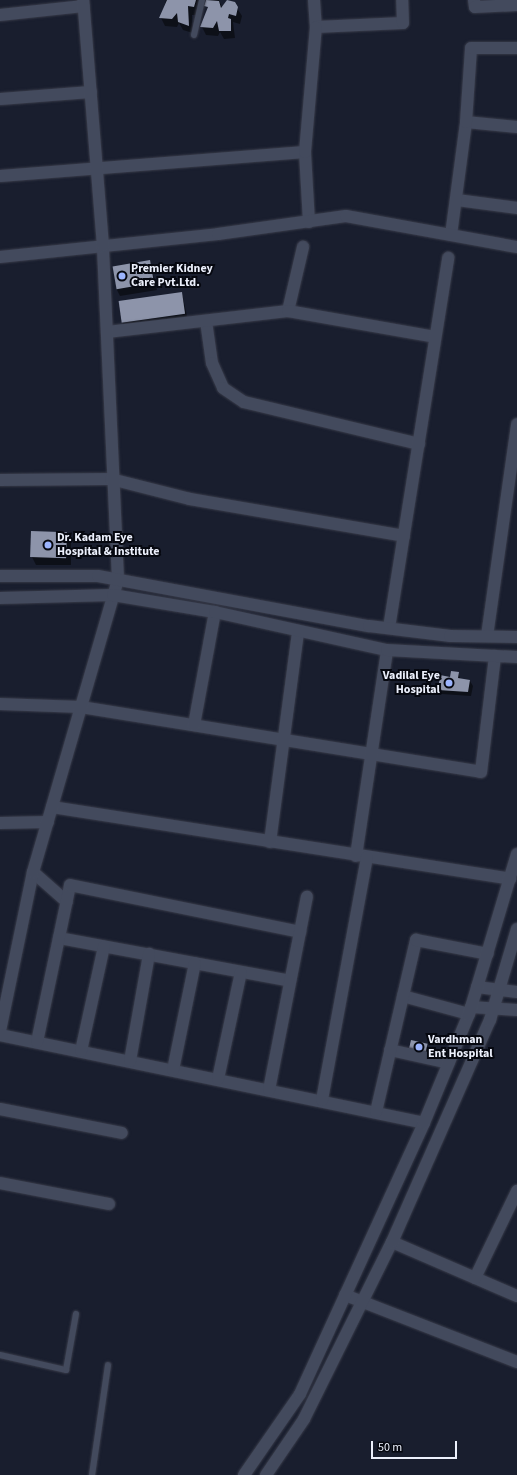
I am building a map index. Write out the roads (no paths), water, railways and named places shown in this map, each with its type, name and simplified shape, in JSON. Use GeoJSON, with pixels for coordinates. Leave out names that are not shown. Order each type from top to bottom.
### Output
{"type":"FeatureCollection","features":[{"type":"Feature","properties":{"kind":"street"},"geometry":{"type":"LineString","coordinates":[[309,222],[305,152],[316,27],[314,0]]}},
{"type":"Feature","properties":{"kind":"street"},"geometry":{"type":"LineString","coordinates":[[316,27],[403,23],[402,0]]}},
{"type":"Feature","properties":{"kind":"street"},"geometry":{"type":"LineString","coordinates":[[474,0],[475,7],[517,5]]}},
{"type":"Feature","properties":{"kind":"street"},"geometry":{"type":"LineString","coordinates":[[0,15],[83,3],[103,246],[111,479],[118,579],[33,872],[0,1031]]}},
{"type":"Feature","properties":{"kind":"street"},"geometry":{"type":"LineString","coordinates":[[452,235],[466,122],[471,48],[517,48]]}},
{"type":"Feature","properties":{"kind":"street"},"geometry":{"type":"LineString","coordinates":[[0,99],[91,92]]}},
{"type":"Feature","properties":{"kind":"street"},"geometry":{"type":"LineString","coordinates":[[466,122],[517,127]]}},
{"type":"Feature","properties":{"kind":"street"},"geometry":{"type":"LineString","coordinates":[[0,176],[305,152]]}},
{"type":"Feature","properties":{"kind":"street"},"geometry":{"type":"LineString","coordinates":[[457,200],[517,208]]}},
{"type":"Feature","properties":{"kind":"street"},"geometry":{"type":"LineString","coordinates":[[0,257],[309,222],[346,216],[517,247]]}},
{"type":"Feature","properties":{"kind":"street"},"geometry":{"type":"LineString","coordinates":[[288,311],[303,247]]}},
{"type":"Feature","properties":{"kind":"street"},"geometry":{"type":"LineString","coordinates":[[389,628],[448,258]]}},
{"type":"Feature","properties":{"kind":"street"},"geometry":{"type":"LineString","coordinates":[[107,332],[288,311],[435,337]]}},
{"type":"Feature","properties":{"kind":"street"},"geometry":{"type":"LineString","coordinates":[[206,320],[212,363],[223,388],[244,402],[418,444]]}},
{"type":"Feature","properties":{"kind":"street"},"geometry":{"type":"LineString","coordinates":[[487,636],[517,424]]}},
{"type":"Feature","properties":{"kind":"street"},"geometry":{"type":"LineString","coordinates":[[0,480],[111,479],[190,500],[404,536]]}},
{"type":"Feature","properties":{"kind":"street"},"geometry":{"type":"LineString","coordinates":[[0,576],[98,576],[389,628],[450,636],[517,636]]}},
{"type":"Feature","properties":{"kind":"street"},"geometry":{"type":"LineString","coordinates":[[0,598],[113,595],[215,612],[387,650],[517,657]]}},
{"type":"Feature","properties":{"kind":"street"},"geometry":{"type":"LineString","coordinates":[[194,725],[215,612]]}},
{"type":"Feature","properties":{"kind":"street"},"geometry":{"type":"LineString","coordinates":[[270,842],[285,740],[298,631]]}},
{"type":"Feature","properties":{"kind":"street"},"geometry":{"type":"LineString","coordinates":[[322,1100],[362,857],[372,754],[387,650]]}},
{"type":"Feature","properties":{"kind":"street"},"geometry":{"type":"LineString","coordinates":[[0,704],[81,707],[481,772],[495,656]]}},
{"type":"Feature","properties":{"kind":"street"},"geometry":{"type":"LineString","coordinates":[[52,807],[362,857],[510,879]]}},
{"type":"Feature","properties":{"kind":"street"},"geometry":{"type":"LineString","coordinates":[[0,823],[48,822]]}},
{"type":"Feature","properties":{"kind":"street"},"geometry":{"type":"LineString","coordinates":[[244,1475],[300,1394],[424,1123],[478,987],[517,854]]}},
{"type":"Feature","properties":{"kind":"street"},"geometry":{"type":"LineString","coordinates":[[33,872],[67,902]]}},
{"type":"Feature","properties":{"kind":"street"},"geometry":{"type":"LineString","coordinates":[[37,1042],[70,885],[300,932]]}},
{"type":"Feature","properties":{"kind":"street"},"geometry":{"type":"LineString","coordinates":[[269,1090],[307,897]]}},
{"type":"Feature","properties":{"kind":"street"},"geometry":{"type":"LineString","coordinates":[[266,1475],[304,1419],[392,1242],[494,1009],[500,990],[512,963],[517,929]]}},
{"type":"Feature","properties":{"kind":"street"},"geometry":{"type":"LineString","coordinates":[[59,938],[290,981]]}},
{"type":"Feature","properties":{"kind":"street"},"geometry":{"type":"LineString","coordinates":[[376,1112],[416,940],[488,954]]}},
{"type":"Feature","properties":{"kind":"street"},"geometry":{"type":"LineString","coordinates":[[81,1051],[104,946]]}},
{"type":"Feature","properties":{"kind":"street"},"geometry":{"type":"LineString","coordinates":[[130,1061],[149,954]]}},
{"type":"Feature","properties":{"kind":"street"},"geometry":{"type":"LineString","coordinates":[[174,1070],[195,963]]}},
{"type":"Feature","properties":{"kind":"street"},"geometry":{"type":"LineString","coordinates":[[218,1079],[241,972]]}},
{"type":"Feature","properties":{"kind":"street"},"geometry":{"type":"LineString","coordinates":[[478,987],[517,992]]}},
{"type":"Feature","properties":{"kind":"street"},"geometry":{"type":"LineString","coordinates":[[403,996],[470,1010],[517,1010]]}},
{"type":"Feature","properties":{"kind":"street"},"geometry":{"type":"LineString","coordinates":[[0,1034],[322,1100],[424,1123]]}},
{"type":"Feature","properties":{"kind":"street"},"geometry":{"type":"LineString","coordinates":[[390,1050],[448,1063]]}},
{"type":"Feature","properties":{"kind":"street"},"geometry":{"type":"LineString","coordinates":[[0,1109],[122,1133]]}},
{"type":"Feature","properties":{"kind":"street"},"geometry":{"type":"LineString","coordinates":[[0,1183],[109,1204]]}},
{"type":"Feature","properties":{"kind":"street"},"geometry":{"type":"LineString","coordinates":[[474,1278],[517,1191]]}},
{"type":"Feature","properties":{"kind":"street"},"geometry":{"type":"LineString","coordinates":[[392,1242],[517,1296]]}},
{"type":"Feature","properties":{"kind":"street"},"geometry":{"type":"LineString","coordinates":[[345,1294],[517,1362]]}},
{"type":"Feature","properties":{"kind":"lane"},"geometry":{"type":"LineString","coordinates":[[194,35],[202,0]]}},
{"type":"Feature","properties":{"kind":"lane"},"geometry":{"type":"LineString","coordinates":[[0,1355],[66,1370],[76,1314]]}},
{"type":"Feature","properties":{"kind":"lane"},"geometry":{"type":"LineString","coordinates":[[92,1475],[108,1365]]}},
{"type":"Feature","properties":{"kind":"place","name":"Premier Kidney Care Pvt.Ltd."},"geometry":{"type":"Point","coordinates":[122,276]}},
{"type":"Feature","properties":{"kind":"place","name":"Dr. Kadam Eye Hospital & Institute"},"geometry":{"type":"Point","coordinates":[48,545]}},
{"type":"Feature","properties":{"kind":"place","name":"Vadilal Eye Hospital"},"geometry":{"type":"Point","coordinates":[449,683]}},
{"type":"Feature","properties":{"kind":"place","name":"Vardhman Ent Hospital"},"geometry":{"type":"Point","coordinates":[419,1047]}}]}
